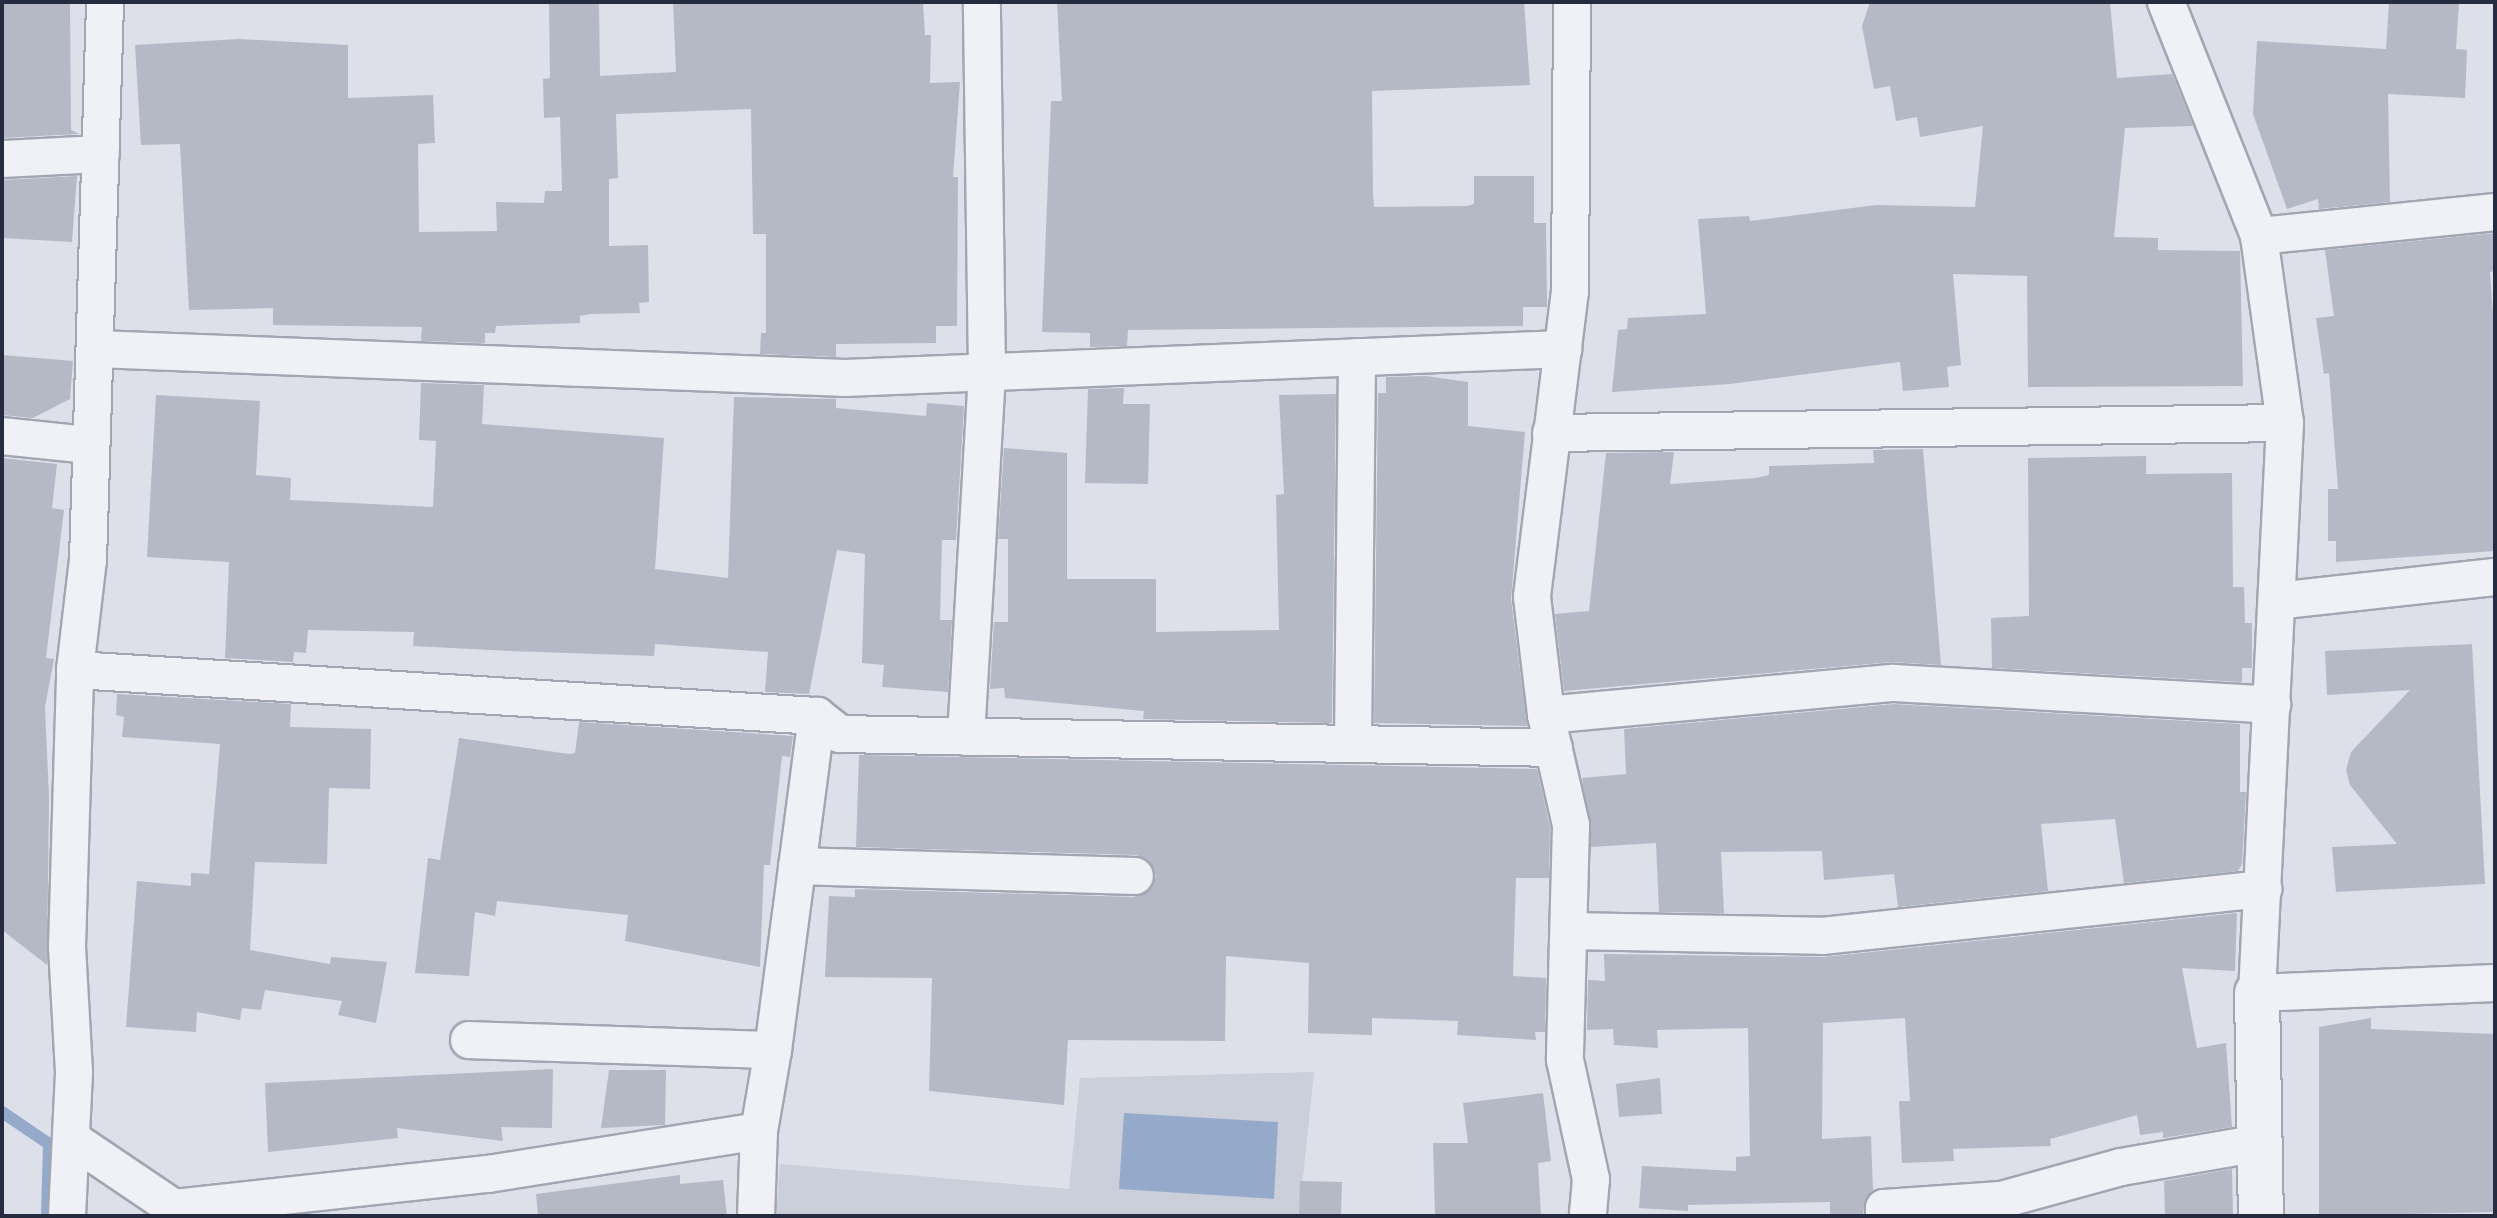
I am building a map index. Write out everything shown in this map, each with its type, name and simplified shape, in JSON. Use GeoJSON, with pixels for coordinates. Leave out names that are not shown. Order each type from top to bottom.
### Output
{"type":"FeatureCollection","features":[{"type":"Feature","properties":{"kind":"street"},"geometry":{"type":"LineString","coordinates":[[67,1216],[73,1140],[67,947],[75,670],[88,560],[89,445],[96,349],[105,2]]}},
{"type":"Feature","properties":{"kind":"street"},"geometry":{"type":"LineString","coordinates":[[966,737],[987,372],[982,2]]}},
{"type":"Feature","properties":{"kind":"street"},"geometry":{"type":"LineString","coordinates":[[1572,2],[1570,291],[1532,597],[1550,732],[1571,825],[1565,1060],[1591,1179],[1588,1216]]}},
{"type":"Feature","properties":{"kind":"street"},"geometry":{"type":"LineString","coordinates":[[2166,2],[2259,236],[2285,423],[2257,993],[2261,1216]]}},
{"type":"Feature","properties":{"kind":"street"},"geometry":{"type":"LineString","coordinates":[[2,159],[101,154]]}},
{"type":"Feature","properties":{"kind":"street"},"geometry":{"type":"LineString","coordinates":[[2259,236],[2495,212]]}},
{"type":"Feature","properties":{"kind":"street"},"geometry":{"type":"LineString","coordinates":[[96,349],[845,378],[1563,349]]}},
{"type":"Feature","properties":{"kind":"street"},"geometry":{"type":"LineString","coordinates":[[1353,744],[1357,357]]}},
{"type":"Feature","properties":{"kind":"street"},"geometry":{"type":"LineString","coordinates":[[1551,433],[2285,423]]}},
{"type":"Feature","properties":{"kind":"street"},"geometry":{"type":"LineString","coordinates":[[2,436],[89,445]]}},
{"type":"Feature","properties":{"kind":"street"},"geometry":{"type":"LineString","coordinates":[[2277,601],[2495,577]]}},
{"type":"Feature","properties":{"kind":"street"},"geometry":{"type":"LineString","coordinates":[[75,670],[817,716],[840,734],[1353,744],[1550,732],[1894,683],[2272,705]]}},
{"type":"Feature","properties":{"kind":"street"},"geometry":{"type":"LineString","coordinates":[[756,1216],[759,1131],[773,1050],[817,716]]}},
{"type":"Feature","properties":{"kind":"street"},"geometry":{"type":"LineString","coordinates":[[797,866],[1135,876]]}},
{"type":"Feature","properties":{"kind":"street"},"geometry":{"type":"LineString","coordinates":[[1569,931],[1822,936],[2264,889]]}},
{"type":"Feature","properties":{"kind":"street"},"geometry":{"type":"LineString","coordinates":[[2257,993],[2495,983]]}},
{"type":"Feature","properties":{"kind":"street"},"geometry":{"type":"LineString","coordinates":[[469,1040],[773,1050]]}},
{"type":"Feature","properties":{"kind":"street"},"geometry":{"type":"LineString","coordinates":[[73,1140],[179,1212],[488,1174],[759,1131]]}},
{"type":"Feature","properties":{"kind":"street"},"geometry":{"type":"LineString","coordinates":[[1884,1216],[1884,1208],[2001,1200],[2121,1167],[2260,1143]]}},
{"type":"Feature","properties":{"kind":"shaded area"},"geometry":{"type":"Polygon","coordinates":[[[1314,1072],[1299,1216],[776,1216],[780,1164],[1069,1189],[1080,1078],[1314,1072]]]}},
{"type":"Feature","properties":{"kind":"water"},"geometry":{"type":"Polygon","coordinates":[[[1124,1113],[1278,1122],[1274,1199],[1119,1189],[1124,1113]]]}},
{"type":"Feature","properties":{"kind":"building"},"geometry":{"type":"Polygon","coordinates":[[[2,2],[70,2],[71,130],[79,134],[2,138],[2,2]]]}},
{"type":"Feature","properties":{"kind":"building"},"geometry":{"type":"Polygon","coordinates":[[[549,2],[599,2],[600,76],[676,72],[673,2],[923,2],[925,35],[931,35],[930,83],[960,82],[953,177],[958,177],[957,326],[936,326],[936,343],[836,344],[836,357],[760,354],[761,333],[766,333],[766,234],[753,234],[751,109],[616,114],[618,178],[609,179],[609,246],[648,245],[649,302],[639,303],[640,313],[591,314],[580,316],[580,323],[496,326],[495,333],[485,333],[485,343],[421,341],[422,327],[273,325],[273,308],[189,310],[180,144],[141,145],[135,45],[239,39],[348,45],[348,98],[433,95],[435,143],[418,144],[419,232],[497,231],[496,202],[544,203],[545,191],[562,191],[560,117],[544,118],[543,79],[550,78],[549,2]]]}},
{"type":"Feature","properties":{"kind":"building"},"geometry":{"type":"Polygon","coordinates":[[[1057,2],[1524,2],[1530,85],[1372,91],[1374,207],[1467,206],[1474,204],[1474,176],[1534,176],[1534,223],[1546,223],[1547,307],[1523,307],[1523,326],[1128,330],[1127,346],[1090,347],[1090,333],[1042,332],[1051,101],[1062,101],[1057,2]]]}},
{"type":"Feature","properties":{"kind":"building"},"geometry":{"type":"Polygon","coordinates":[[[1870,2],[2110,2],[2117,78],[2172,74],[2193,126],[2125,128],[2114,237],[2158,238],[2158,250],[2240,251],[2243,386],[2028,387],[2027,276],[1953,274],[1961,365],[1947,367],[1949,387],[1903,391],[1900,362],[1730,384],[1612,392],[1618,330],[1627,329],[1628,318],[1706,314],[1698,219],[1749,216],[1750,221],[1876,205],[1975,207],[1983,126],[1920,137],[1917,117],[1896,121],[1890,86],[1874,89],[1862,26],[1870,2]]]}},
{"type":"Feature","properties":{"kind":"building"},"geometry":{"type":"Polygon","coordinates":[[[2389,2],[2459,2],[2456,49],[2467,50],[2465,98],[2388,94],[2390,202],[2319,209],[2318,199],[2287,209],[2253,114],[2257,41],[2386,49],[2389,2]]]}},
{"type":"Feature","properties":{"kind":"building"},"geometry":{"type":"Polygon","coordinates":[[[77,176],[72,242],[2,238],[2,180],[77,176]]]}},
{"type":"Feature","properties":{"kind":"building"},"geometry":{"type":"Polygon","coordinates":[[[2495,233],[2495,271],[2490,272],[2495,343],[2495,551],[2336,562],[2336,541],[2328,541],[2328,489],[2338,489],[2329,373],[2324,374],[2316,318],[2334,316],[2325,250],[2495,233]]]}},
{"type":"Feature","properties":{"kind":"building"},"geometry":{"type":"Polygon","coordinates":[[[2,355],[73,361],[70,399],[33,418],[2,415],[2,355]]]}},
{"type":"Feature","properties":{"kind":"building"},"geometry":{"type":"Polygon","coordinates":[[[1426,376],[1468,382],[1468,426],[1525,432],[1511,599],[1527,726],[1374,723],[1378,393],[1386,393],[1386,377],[1426,376]]]}},
{"type":"Feature","properties":{"kind":"building"},"geometry":{"type":"Polygon","coordinates":[[[421,383],[484,385],[482,424],[664,438],[655,569],[728,578],[734,397],[836,399],[836,408],[926,416],[927,403],[964,406],[956,540],[942,540],[940,620],[952,620],[948,692],[882,687],[884,665],[862,663],[865,554],[837,550],[809,694],[765,692],[768,652],[655,644],[654,656],[509,651],[413,646],[414,632],[308,630],[306,653],[294,652],[293,662],[225,658],[229,562],[147,557],[156,395],[260,401],[256,475],[291,478],[290,500],[433,507],[436,441],[419,440],[421,383]]]}},
{"type":"Feature","properties":{"kind":"building"},"geometry":{"type":"Polygon","coordinates":[[[1124,388],[1123,404],[1150,404],[1148,484],[1085,483],[1088,389],[1124,388]]]}},
{"type":"Feature","properties":{"kind":"building"},"geometry":{"type":"Polygon","coordinates":[[[1336,394],[1332,723],[1143,719],[1144,711],[1005,698],[1004,688],[990,689],[994,622],[1008,622],[1008,539],[998,539],[1004,448],[1067,453],[1067,579],[1156,579],[1156,632],[1279,630],[1276,495],[1284,494],[1279,395],[1336,394]]]}},
{"type":"Feature","properties":{"kind":"building"},"geometry":{"type":"Polygon","coordinates":[[[1923,449],[1941,665],[1892,662],[1564,691],[1555,614],[1589,611],[1606,453],[1674,452],[1670,484],[1756,478],[1769,475],[1769,466],[1874,463],[1873,450],[1923,449]]]}},
{"type":"Feature","properties":{"kind":"building"},"geometry":{"type":"Polygon","coordinates":[[[2146,456],[2146,474],[2232,473],[2233,587],[2244,587],[2245,623],[2252,623],[2252,668],[2242,668],[2242,682],[1992,668],[1991,618],[2029,616],[2028,458],[2146,456]]]}},
{"type":"Feature","properties":{"kind":"building"},"geometry":{"type":"Polygon","coordinates":[[[2,458],[57,464],[52,508],[64,510],[46,658],[54,659],[45,707],[49,797],[47,965],[2,930],[2,458]]]}},
{"type":"Feature","properties":{"kind":"building"},"geometry":{"type":"Polygon","coordinates":[[[2472,644],[2485,884],[2336,892],[2332,847],[2397,844],[2350,785],[2346,770],[2351,752],[2410,690],[2327,695],[2325,651],[2472,644]]]}},
{"type":"Feature","properties":{"kind":"building"},"geometry":{"type":"Polygon","coordinates":[[[117,694],[291,704],[290,727],[371,729],[370,789],[329,788],[327,864],[255,862],[250,950],[330,964],[331,957],[387,962],[376,1023],[338,1015],[342,1001],[265,990],[261,1010],[242,1008],[240,1020],[197,1012],[196,1032],[126,1027],[137,881],[191,886],[191,873],[209,874],[220,744],[122,737],[124,717],[116,715],[117,694]]]}},
{"type":"Feature","properties":{"kind":"building"},"geometry":{"type":"Polygon","coordinates":[[[1894,704],[2240,724],[2240,792],[2246,792],[2242,864],[2238,871],[2124,883],[2115,819],[2041,824],[2048,891],[1898,907],[1894,874],[1824,880],[1822,851],[1721,852],[1724,913],[1659,912],[1656,843],[1591,847],[1582,778],[1626,774],[1624,729],[1894,704]]]}},
{"type":"Feature","properties":{"kind":"building"},"geometry":{"type":"Polygon","coordinates":[[[579,722],[793,736],[790,757],[782,756],[770,865],[764,865],[760,967],[625,941],[628,915],[497,901],[495,916],[475,912],[469,976],[415,973],[428,858],[440,860],[459,738],[569,754],[575,753],[579,722]]]}},
{"type":"Feature","properties":{"kind":"building"},"geometry":{"type":"Polygon","coordinates":[[[859,755],[1537,769],[1550,827],[1549,878],[1516,878],[1513,976],[1546,978],[1545,1032],[1535,1032],[1536,1040],[1457,1035],[1458,1021],[1372,1018],[1372,1035],[1308,1033],[1309,963],[1226,956],[1225,1041],[1068,1040],[1064,1105],[929,1091],[932,978],[825,977],[829,896],[855,897],[855,889],[1134,897],[1152,888],[1156,876],[1147,859],[1136,855],[856,847],[859,755]]]}},
{"type":"Feature","properties":{"kind":"building"},"geometry":{"type":"Polygon","coordinates":[[[2237,913],[2235,971],[2182,968],[2197,1048],[2226,1043],[2232,1127],[2163,1138],[2163,1132],[2140,1135],[2137,1115],[2050,1139],[2051,1146],[1953,1149],[1954,1161],[1902,1163],[1899,1101],[1910,1101],[1905,1018],[1823,1023],[1822,1139],[1871,1136],[1873,1190],[1865,1199],[1863,1216],[1830,1216],[1830,1202],[1688,1205],[1688,1211],[1639,1208],[1642,1166],[1736,1171],[1736,1157],[1750,1156],[1748,1028],[1657,1030],[1658,1048],[1614,1045],[1613,1029],[1587,1030],[1588,980],[1605,981],[1604,954],[1824,957],[2237,913]]]}},
{"type":"Feature","properties":{"kind":"building"},"geometry":{"type":"Polygon","coordinates":[[[2371,1018],[2371,1029],[2495,1034],[2495,1212],[2319,1216],[2319,1027],[2371,1018]]]}},
{"type":"Feature","properties":{"kind":"building"},"geometry":{"type":"Polygon","coordinates":[[[553,1069],[552,1128],[501,1127],[503,1141],[397,1128],[398,1138],[268,1152],[265,1083],[553,1069]]]}},
{"type":"Feature","properties":{"kind":"building"},"geometry":{"type":"Polygon","coordinates":[[[609,1070],[666,1070],[665,1125],[601,1128],[609,1070]]]}},
{"type":"Feature","properties":{"kind":"building"},"geometry":{"type":"Polygon","coordinates":[[[1660,1078],[1662,1114],[1619,1117],[1616,1084],[1660,1078]]]}},
{"type":"Feature","properties":{"kind":"building"},"geometry":{"type":"Polygon","coordinates":[[[1543,1093],[1551,1161],[1538,1163],[1541,1216],[1435,1216],[1433,1143],[1468,1143],[1463,1103],[1543,1093]]]}},
{"type":"Feature","properties":{"kind":"building"},"geometry":{"type":"Polygon","coordinates":[[[2232,1169],[2233,1216],[2165,1216],[2164,1181],[2232,1169]]]}},
{"type":"Feature","properties":{"kind":"building"},"geometry":{"type":"Polygon","coordinates":[[[680,1175],[680,1184],[723,1180],[727,1216],[538,1216],[536,1194],[680,1175]]]}},
{"type":"Feature","properties":{"kind":"building"},"geometry":{"type":"Polygon","coordinates":[[[1300,1181],[1342,1182],[1341,1216],[1299,1216],[1300,1181]]]}},
{"type":"Feature","properties":{"kind":"waterway"},"geometry":{"type":"LineString","coordinates":[[2,1112],[49,1144],[47,1216]]}}]}
